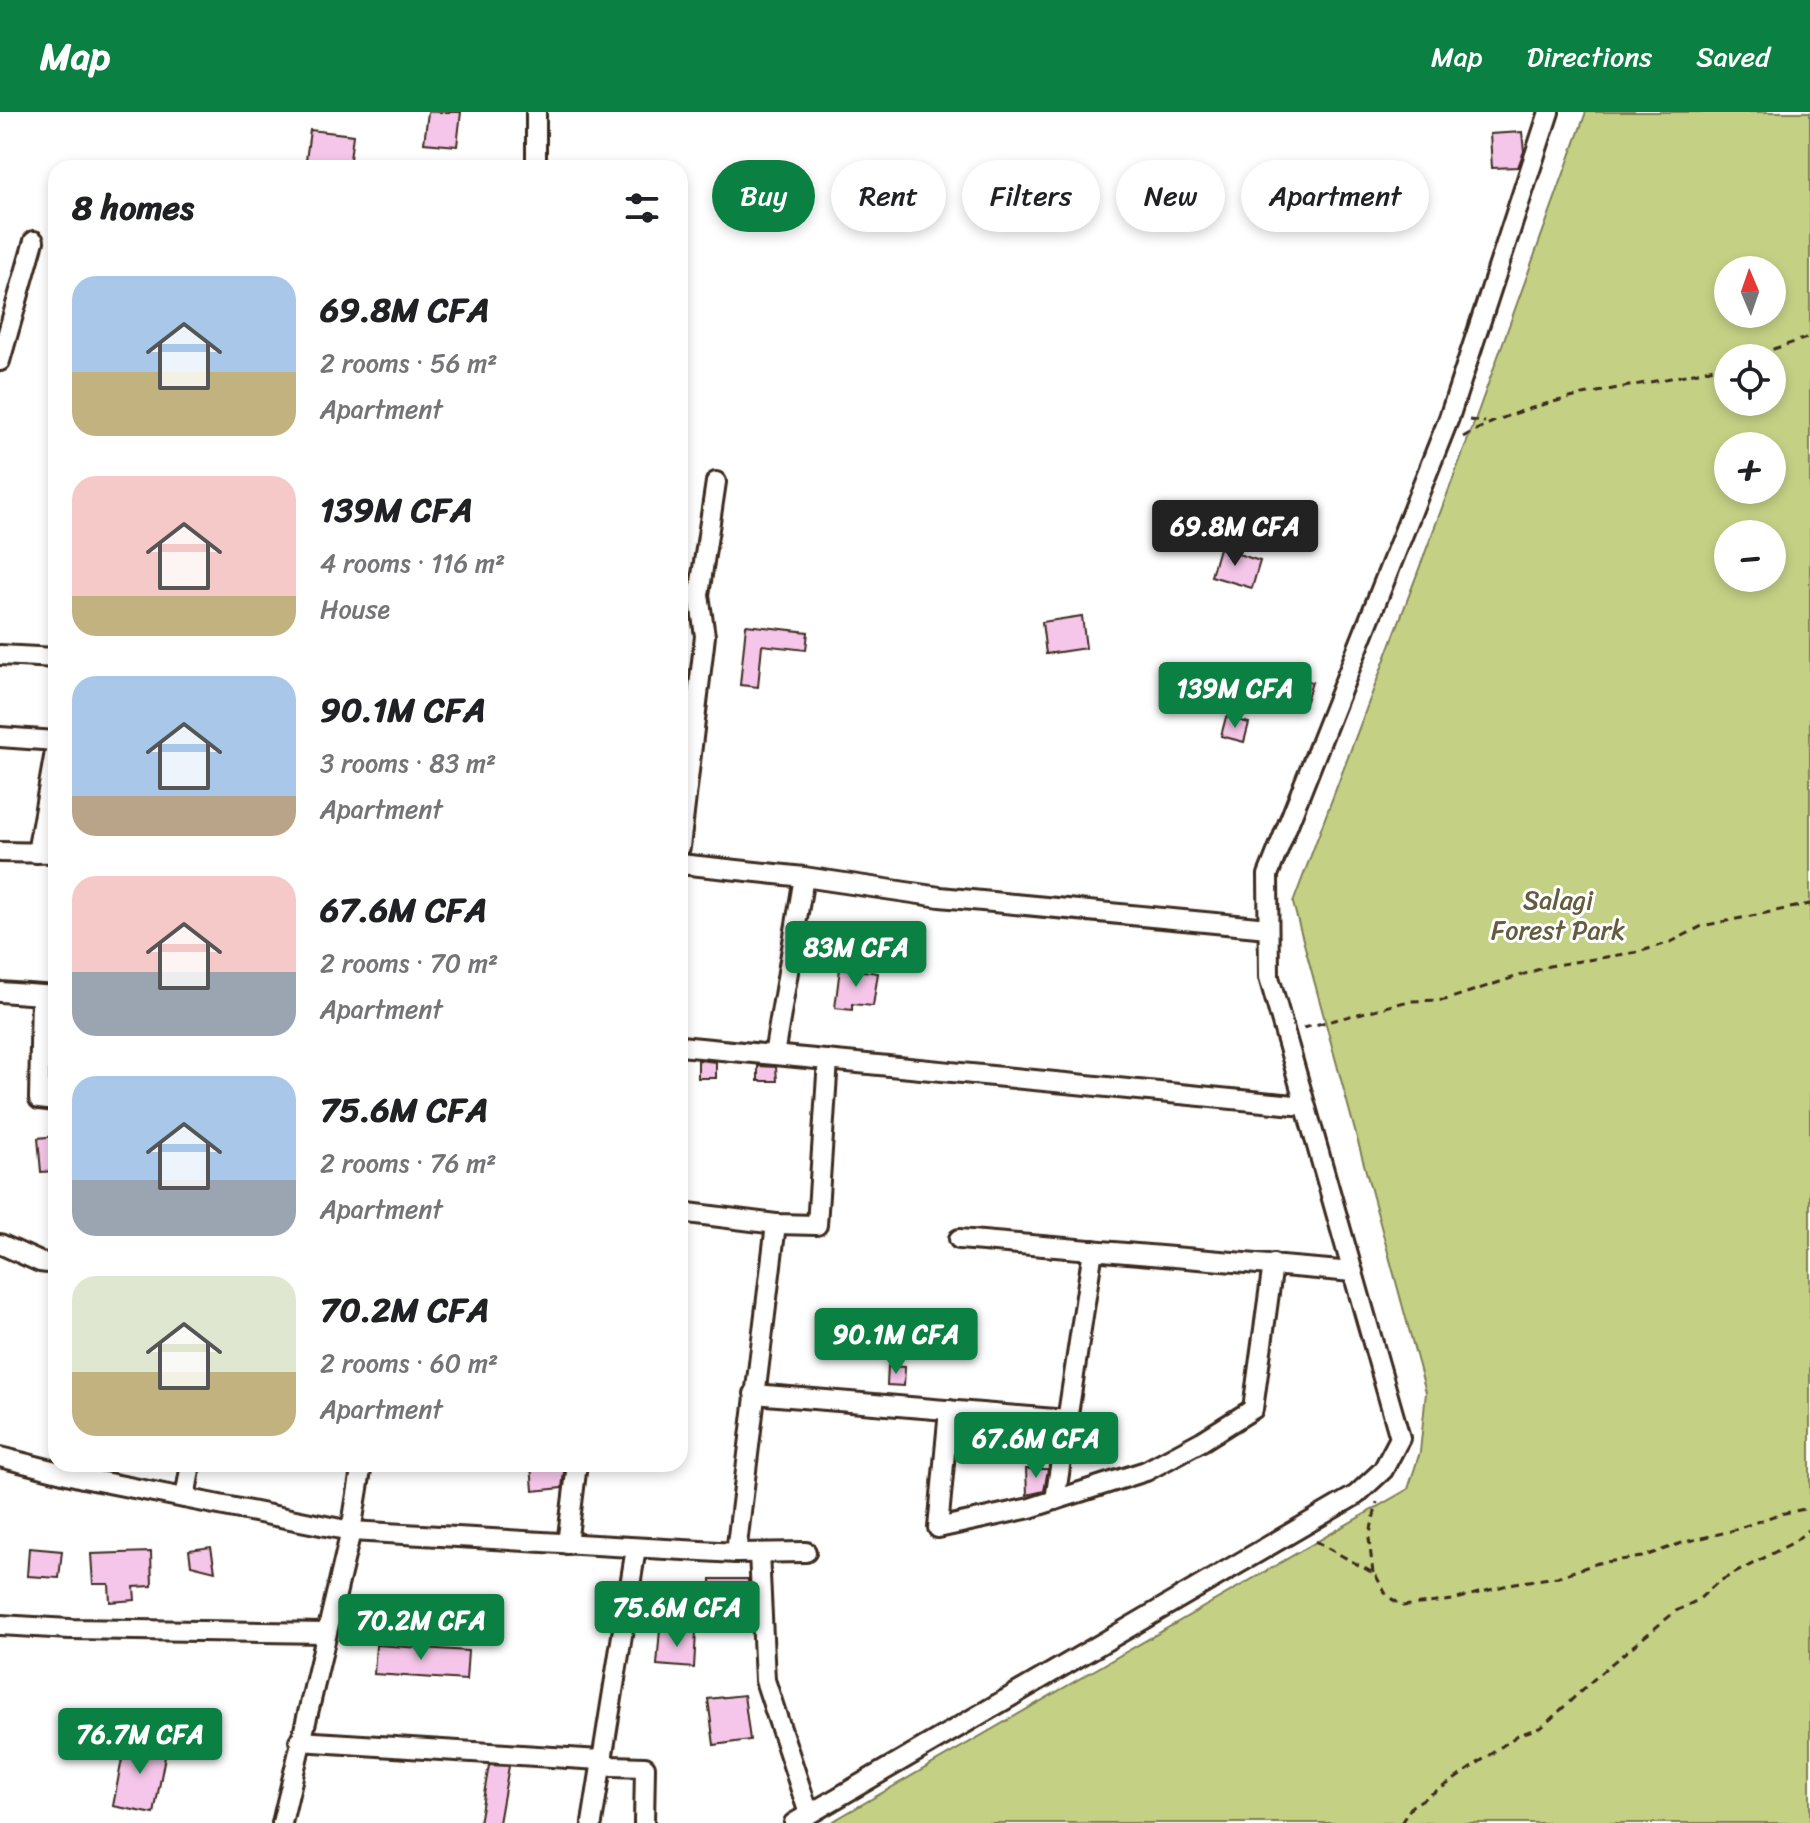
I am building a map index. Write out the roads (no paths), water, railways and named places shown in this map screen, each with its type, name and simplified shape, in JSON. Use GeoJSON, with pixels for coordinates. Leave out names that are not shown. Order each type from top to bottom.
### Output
{"type":"FeatureCollection","features":[{"type":"Feature","properties":{"kind":"street"},"geometry":{"type":"LineString","coordinates":[[536,112],[536,160]]}},
{"type":"Feature","properties":{"kind":"street"},"geometry":{"type":"LineString","coordinates":[[759,1553],[765,1680],[802,1819],[1356,1495],[1383,1470],[1400,1438],[1269,977],[1268,875],[1437,447],[1549,112]]}},
{"type":"Feature","properties":{"kind":"street"},"geometry":{"type":"LineString","coordinates":[[0,361],[34,241]]}},
{"type":"Feature","properties":{"kind":"street"},"geometry":{"type":"LineString","coordinates":[[688,779],[705,636],[699,595],[716,482]]}},
{"type":"Feature","properties":{"kind":"street"},"geometry":{"type":"LineString","coordinates":[[0,655],[48,658]]}},
{"type":"Feature","properties":{"kind":"street"},"geometry":{"type":"LineString","coordinates":[[0,737],[48,742]]}},
{"type":"Feature","properties":{"kind":"street"},"geometry":{"type":"LineString","coordinates":[[37,853],[48,789]]}},
{"type":"Feature","properties":{"kind":"street"},"geometry":{"type":"LineString","coordinates":[[0,852],[48,853]]}},
{"type":"Feature","properties":{"kind":"street"},"geometry":{"type":"LineString","coordinates":[[688,865],[804,877],[940,897],[1268,928]]}},
{"type":"Feature","properties":{"kind":"street"},"geometry":{"type":"LineString","coordinates":[[774,1055],[804,877]]}},
{"type":"Feature","properties":{"kind":"street"},"geometry":{"type":"LineString","coordinates":[[0,992],[48,995],[39,1099],[48,1100]]}},
{"type":"Feature","properties":{"kind":"street"},"geometry":{"type":"LineString","coordinates":[[688,1047],[1305,1106]]}},
{"type":"Feature","properties":{"kind":"street"},"geometry":{"type":"LineString","coordinates":[[688,1213],[776,1224],[817,1225],[828,1060]]}},
{"type":"Feature","properties":{"kind":"street"},"geometry":{"type":"LineString","coordinates":[[736,1553],[776,1224]]}},
{"type":"Feature","properties":{"kind":"street"},"geometry":{"type":"LineString","coordinates":[[959,1239],[1353,1272]]}},
{"type":"Feature","properties":{"kind":"street"},"geometry":{"type":"LineString","coordinates":[[0,1244],[48,1263]]}},
{"type":"Feature","properties":{"kind":"street"},"geometry":{"type":"LineString","coordinates":[[1055,1500],[1093,1250]]}},
{"type":"Feature","properties":{"kind":"street"},"geometry":{"type":"LineString","coordinates":[[949,1410],[938,1528],[1055,1500],[1146,1471],[1253,1409],[1273,1264]]}},
{"type":"Feature","properties":{"kind":"street"},"geometry":{"type":"LineString","coordinates":[[754,1394],[1067,1420]]}},
{"type":"Feature","properties":{"kind":"street"},"geometry":{"type":"LineString","coordinates":[[0,1457],[48,1469]]}},
{"type":"Feature","properties":{"kind":"street"},"geometry":{"type":"LineString","coordinates":[[59,1472],[351,1531],[736,1553],[806,1552]]}},
{"type":"Feature","properties":{"kind":"street"},"geometry":{"type":"LineString","coordinates":[[185,1498],[190,1472]]}},
{"type":"Feature","properties":{"kind":"street"},"geometry":{"type":"LineString","coordinates":[[282,1823],[351,1531],[361,1472]]}},
{"type":"Feature","properties":{"kind":"street"},"geometry":{"type":"LineString","coordinates":[[567,1544],[576,1472]]}},
{"type":"Feature","properties":{"kind":"street"},"geometry":{"type":"LineString","coordinates":[[592,1823],[636,1548]]}},
{"type":"Feature","properties":{"kind":"street"},"geometry":{"type":"LineString","coordinates":[[0,1625],[326,1633]]}},
{"type":"Feature","properties":{"kind":"street"},"geometry":{"type":"LineString","coordinates":[[299,1741],[600,1760],[612,1766],[645,1767],[644,1823]]}},
{"type":"Feature","properties":{"kind":"park label","name":"Salagi Forest Park"},"geometry":{"type":"Point","coordinates":[1558,915]}}]}
